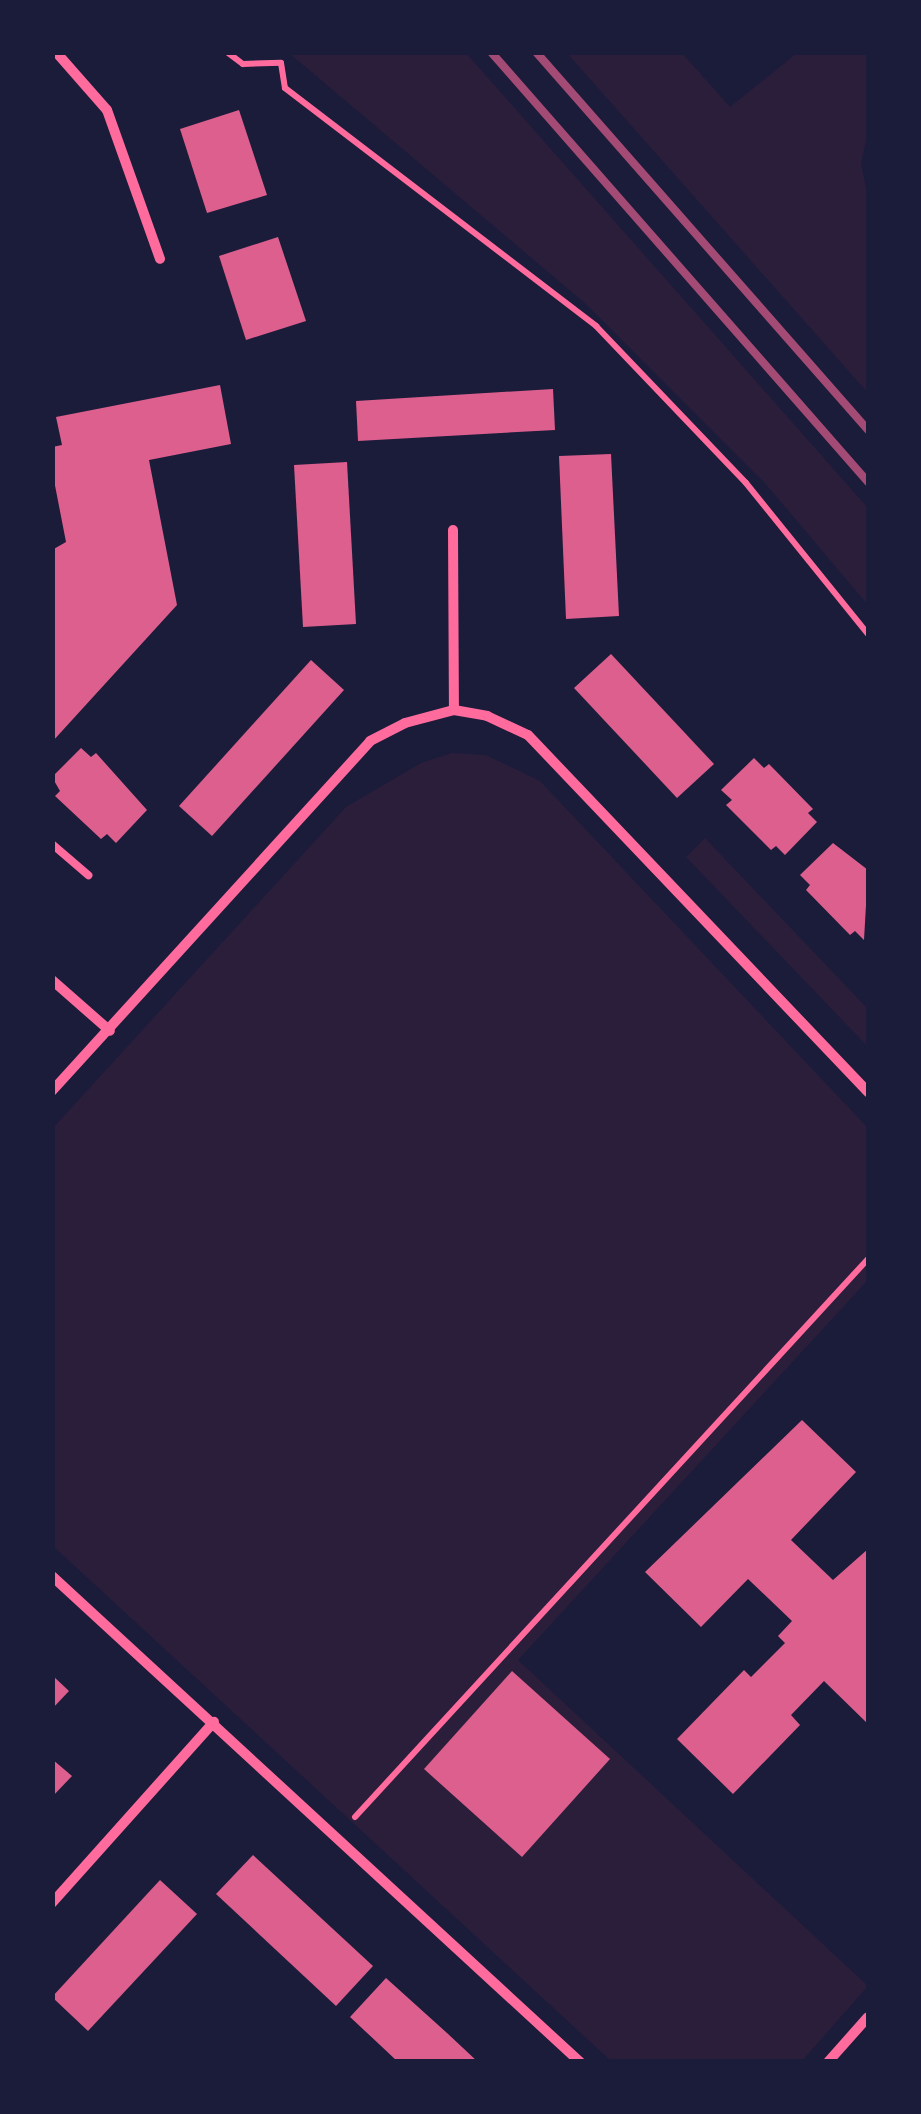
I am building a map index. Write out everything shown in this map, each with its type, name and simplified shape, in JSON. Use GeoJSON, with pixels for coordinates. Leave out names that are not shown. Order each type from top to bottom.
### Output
{"type":"FeatureCollection","features":[{"type":"Feature","properties":{"kind":"street"},"geometry":{"type":"LineString","coordinates":[[56,52],[107,110],[160,259]]}},
{"type":"Feature","properties":{"kind":"street"},"geometry":{"type":"LineString","coordinates":[[453,530],[454,710]]}},
{"type":"Feature","properties":{"kind":"street"},"geometry":{"type":"LineString","coordinates":[[52,1091],[370,742],[405,723],[454,710],[487,716],[528,735],[868,1092]]}},
{"type":"Feature","properties":{"kind":"street"},"geometry":{"type":"LineString","coordinates":[[52,980],[110,1031]]}},
{"type":"Feature","properties":{"kind":"street"},"geometry":{"type":"LineString","coordinates":[[52,1576],[580,2062]]}},
{"type":"Feature","properties":{"kind":"street"},"geometry":{"type":"LineString","coordinates":[[52,1902],[214,1722]]}},
{"type":"Feature","properties":{"kind":"street"},"geometry":{"type":"LineString","coordinates":[[828,2062],[868,2017]]}},
{"type":"Feature","properties":{"kind":"lane"},"geometry":{"type":"LineString","coordinates":[[52,844],[88,875]]}},
{"type":"Feature","properties":{"kind":"path"},"geometry":{"type":"LineString","coordinates":[[227,52],[243,64],[280,63],[285,88],[596,326],[746,483],[868,634]]}},
{"type":"Feature","properties":{"kind":"path"},"geometry":{"type":"LineString","coordinates":[[337,1836],[868,1258]]}},
{"type":"Feature","properties":{"kind":"shaded area"},"geometry":{"type":"Polygon","coordinates":[[[289,53],[466,53],[868,508],[868,605],[764,482],[586,304],[289,53]]]}},
{"type":"Feature","properties":{"kind":"shaded area"},"geometry":{"type":"Polygon","coordinates":[[[567,53],[682,53],[730,107],[797,53],[868,53],[868,132],[861,163],[868,198],[868,393],[567,53]]]}},
{"type":"Feature","properties":{"kind":"shaded area"},"geometry":{"type":"Polygon","coordinates":[[[452,753],[486,755],[540,781],[868,1128],[868,1280],[518,1660],[868,1986],[802,2061],[611,2061],[53,1546],[52,1129],[346,807],[421,763],[452,753]]]}},
{"type":"Feature","properties":{"kind":"shaded area"},"geometry":{"type":"Polygon","coordinates":[[[705,838],[868,1009],[868,1047],[686,857],[705,838]]]}},
{"type":"Feature","properties":{"kind":"building"},"geometry":{"type":"Polygon","coordinates":[[[239,110],[267,195],[207,213],[180,129],[239,110]]]}},
{"type":"Feature","properties":{"kind":"building"},"geometry":{"type":"Polygon","coordinates":[[[278,237],[306,321],[246,340],[219,256],[278,237]]]}},
{"type":"Feature","properties":{"kind":"building"},"geometry":{"type":"Polygon","coordinates":[[[220,385],[231,444],[149,460],[177,605],[52,742],[52,550],[66,542],[52,470],[52,447],[62,445],[56,417],[220,385]]]}},
{"type":"Feature","properties":{"kind":"building"},"geometry":{"type":"Polygon","coordinates":[[[553,389],[555,430],[358,441],[356,401],[553,389]]]}},
{"type":"Feature","properties":{"kind":"building"},"geometry":{"type":"Polygon","coordinates":[[[611,454],[619,616],[566,619],[559,456],[611,454]]]}},
{"type":"Feature","properties":{"kind":"building"},"geometry":{"type":"Polygon","coordinates":[[[347,462],[356,624],[303,627],[294,465],[347,462]]]}},
{"type":"Feature","properties":{"kind":"building"},"geometry":{"type":"Polygon","coordinates":[[[611,654],[714,764],[677,798],[574,688],[611,654]]]}},
{"type":"Feature","properties":{"kind":"building"},"geometry":{"type":"Polygon","coordinates":[[[311,660],[344,690],[212,836],[179,806],[311,660]]]}},
{"type":"Feature","properties":{"kind":"building"},"geometry":{"type":"Polygon","coordinates":[[[81,748],[91,757],[96,753],[147,810],[116,843],[107,834],[101,839],[55,796],[60,791],[52,777],[81,748]]]}},
{"type":"Feature","properties":{"kind":"building"},"geometry":{"type":"Polygon","coordinates":[[[754,758],[764,768],[769,764],[813,809],[808,813],[817,822],[785,855],[776,846],[771,850],[726,805],[732,800],[721,790],[754,758]]]}},
{"type":"Feature","properties":{"kind":"building"},"geometry":{"type":"Polygon","coordinates":[[[833,843],[868,870],[864,940],[855,931],[850,935],[806,890],[810,885],[800,875],[833,843]]]}},
{"type":"Feature","properties":{"kind":"building"},"geometry":{"type":"Polygon","coordinates":[[[802,1420],[856,1472],[791,1540],[833,1580],[868,1549],[868,1724],[824,1681],[791,1715],[800,1725],[733,1794],[677,1739],[744,1670],[751,1677],[785,1643],[778,1636],[792,1621],[748,1579],[701,1627],[645,1572],[802,1420]]]}},
{"type":"Feature","properties":{"kind":"building"},"geometry":{"type":"Polygon","coordinates":[[[512,1671],[610,1759],[522,1857],[424,1769],[512,1671]]]}},
{"type":"Feature","properties":{"kind":"building"},"geometry":{"type":"Polygon","coordinates":[[[52,1675],[69,1691],[52,1709],[52,1675]]]}},
{"type":"Feature","properties":{"kind":"building"},"geometry":{"type":"Polygon","coordinates":[[[52,1759],[72,1776],[52,1797],[52,1759]]]}},
{"type":"Feature","properties":{"kind":"building"},"geometry":{"type":"Polygon","coordinates":[[[253,1855],[373,1966],[336,2006],[216,1894],[253,1855]]]}},
{"type":"Feature","properties":{"kind":"building"},"geometry":{"type":"Polygon","coordinates":[[[160,1880],[197,1914],[88,2031],[52,1997],[160,1880]]]}},
{"type":"Feature","properties":{"kind":"building"},"geometry":{"type":"Polygon","coordinates":[[[386,1978],[478,2062],[398,2062],[350,2017],[386,1978]]]}},
{"type":"Feature","properties":{"kind":"railway"},"geometry":{"type":"LineString","coordinates":[[491,52],[868,482]]}},
{"type":"Feature","properties":{"kind":"railway"},"geometry":{"type":"LineString","coordinates":[[536,52],[868,430]]}}]}
